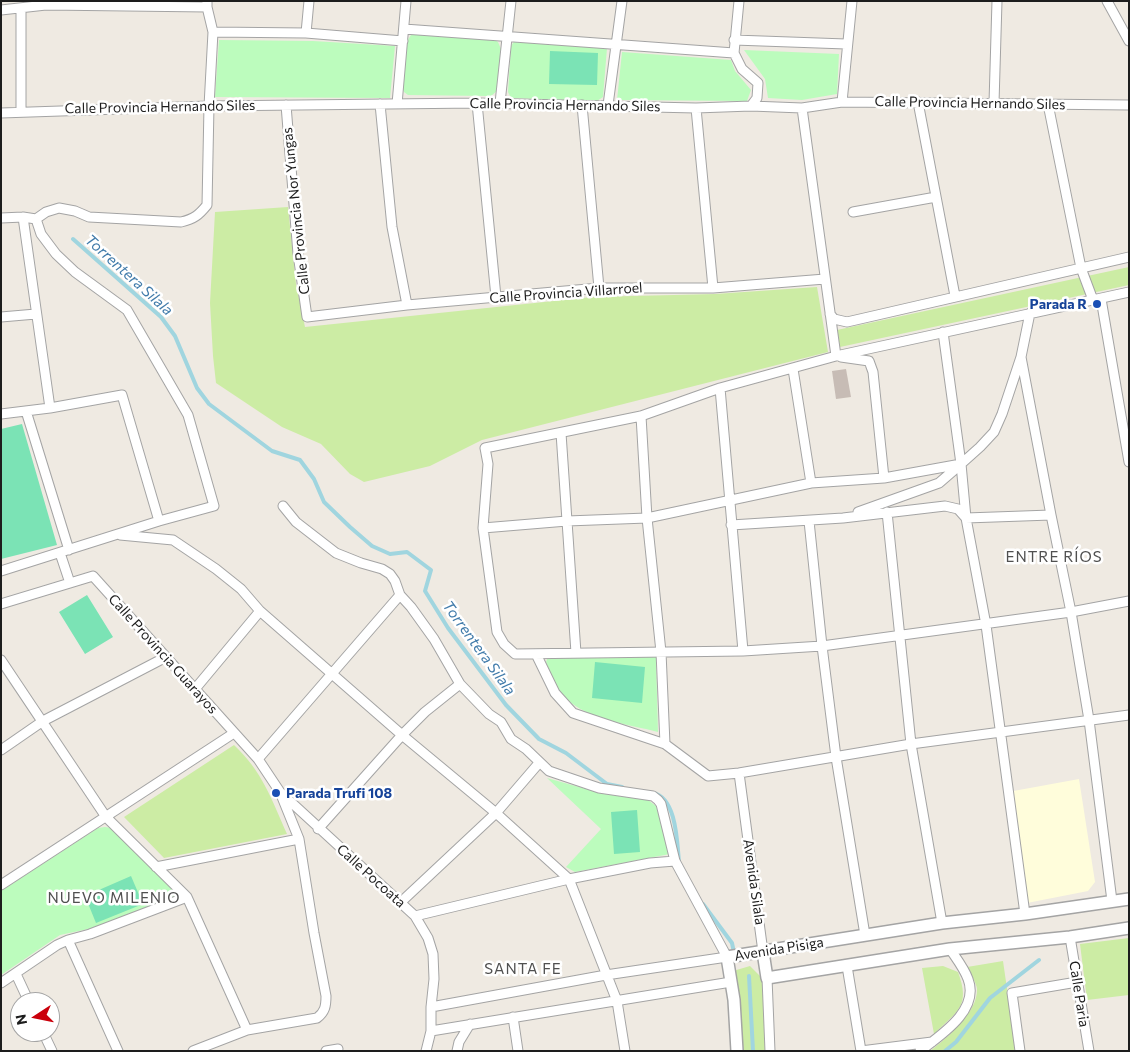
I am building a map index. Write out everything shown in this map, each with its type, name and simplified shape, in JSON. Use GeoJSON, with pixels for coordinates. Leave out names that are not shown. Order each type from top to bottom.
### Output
{"type":"FeatureCollection","features":[{"type":"Feature","properties":{"kind":"street"},"geometry":{"type":"LineString","coordinates":[[306,33],[309,1]]}},
{"type":"Feature","properties":{"kind":"street"},"geometry":{"type":"LineString","coordinates":[[397,104],[406,1]]}},
{"type":"Feature","properties":{"kind":"street"},"geometry":{"type":"LineString","coordinates":[[500,103],[511,1]]}},
{"type":"Feature","properties":{"kind":"street"},"geometry":{"type":"LineString","coordinates":[[608,105],[622,1]]}},
{"type":"Feature","properties":{"kind":"street"},"geometry":{"type":"LineString","coordinates":[[739,1],[734,53],[742,69],[758,83],[757,98],[750,106]]}},
{"type":"Feature","properties":{"kind":"street"},"geometry":{"type":"LineString","coordinates":[[842,102],[846,44],[852,1]]}},
{"type":"Feature","properties":{"kind":"street"},"geometry":{"type":"LineString","coordinates":[[994,103],[997,1]]}},
{"type":"Feature","properties":{"kind":"street"},"geometry":{"type":"LineString","coordinates":[[1107,1],[1128,39]]}},
{"type":"Feature","properties":{"kind":"street"},"geometry":{"type":"LineString","coordinates":[[1,218],[23,216],[36,219],[46,212],[59,208],[90,217],[172,222],[193,219],[200,214],[207,204],[213,32],[207,4],[5,7]]}},
{"type":"Feature","properties":{"kind":"street"},"geometry":{"type":"LineString","coordinates":[[21,8],[21,111]]}},
{"type":"Feature","properties":{"kind":"street"},"geometry":{"type":"LineString","coordinates":[[404,30],[734,53]]}},
{"type":"Feature","properties":{"kind":"street"},"geometry":{"type":"LineString","coordinates":[[213,32],[306,33],[403,41]]}},
{"type":"Feature","properties":{"kind":"street"},"geometry":{"type":"LineString","coordinates":[[734,40],[846,44]]}},
{"type":"Feature","properties":{"kind":"street","name":"Calle Provincia Hernando Siles"},"geometry":{"type":"LineString","coordinates":[[1,113],[209,106],[477,103],[696,108],[750,106],[802,108],[842,102],[1129,105]]}},
{"type":"Feature","properties":{"kind":"street"},"geometry":{"type":"LineString","coordinates":[[918,102],[955,296]]}},
{"type":"Feature","properties":{"kind":"street"},"geometry":{"type":"LineString","coordinates":[[477,103],[496,297]]}},
{"type":"Feature","properties":{"kind":"street"},"geometry":{"type":"LineString","coordinates":[[380,104],[392,227],[406,306]]}},
{"type":"Feature","properties":{"kind":"street"},"geometry":{"type":"LineString","coordinates":[[1048,104],[1081,268],[1097,300],[1129,462]]}},
{"type":"Feature","properties":{"kind":"street","name":"Calle Provincia Nor Yungas"},"geometry":{"type":"LineString","coordinates":[[286,105],[298,254],[307,317]]}},
{"type":"Feature","properties":{"kind":"street"},"geometry":{"type":"LineString","coordinates":[[582,106],[599,288]]}},
{"type":"Feature","properties":{"kind":"street"},"geometry":{"type":"LineString","coordinates":[[696,108],[713,288]]}},
{"type":"Feature","properties":{"kind":"street"},"geometry":{"type":"LineString","coordinates":[[802,108],[836,356]]}},
{"type":"Feature","properties":{"kind":"street"},"geometry":{"type":"LineString","coordinates":[[853,212],[936,196]]}},
{"type":"Feature","properties":{"kind":"street"},"geometry":{"type":"LineString","coordinates":[[23,216],[50,408]]}},
{"type":"Feature","properties":{"kind":"street"},"geometry":{"type":"LineString","coordinates":[[1,571],[214,506],[188,415],[127,310],[75,272],[56,254],[41,234],[36,219]]}},
{"type":"Feature","properties":{"kind":"street"},"geometry":{"type":"LineString","coordinates":[[830,314],[834,319],[847,322],[1129,257]]}},
{"type":"Feature","properties":{"kind":"street","name":"Calle Provincia Villarroel"},"geometry":{"type":"LineString","coordinates":[[307,317],[599,288],[713,288],[825,279]]}},
{"type":"Feature","properties":{"kind":"street"},"geometry":{"type":"LineString","coordinates":[[1129,292],[836,356],[720,388],[641,416],[614,420],[485,448],[488,464],[483,528],[497,632],[504,644],[515,654],[743,651],[822,646],[1071,612],[1129,601]]}},
{"type":"Feature","properties":{"kind":"street"},"geometry":{"type":"LineString","coordinates":[[843,518],[939,483],[994,432],[1021,357],[1030,313]]}},
{"type":"Feature","properties":{"kind":"street"},"geometry":{"type":"LineString","coordinates":[[1,317],[36,314]]}},
{"type":"Feature","properties":{"kind":"street"},"geometry":{"type":"LineString","coordinates":[[943,332],[961,464],[966,518],[986,624],[1025,914]]}},
{"type":"Feature","properties":{"kind":"street"},"geometry":{"type":"LineString","coordinates":[[836,356],[869,361],[873,372],[884,478]]}},
{"type":"Feature","properties":{"kind":"street"},"geometry":{"type":"LineString","coordinates":[[1021,357],[1050,515],[1071,612],[1089,720],[1112,901]]}},
{"type":"Feature","properties":{"kind":"street"},"geometry":{"type":"LineString","coordinates":[[792,369],[811,483]]}},
{"type":"Feature","properties":{"kind":"street"},"geometry":{"type":"LineString","coordinates":[[720,388],[743,651]]}},
{"type":"Feature","properties":{"kind":"street"},"geometry":{"type":"LineString","coordinates":[[1,414],[50,408],[122,395],[159,522]]}},
{"type":"Feature","properties":{"kind":"street"},"geometry":{"type":"LineString","coordinates":[[26,411],[69,550]]}},
{"type":"Feature","properties":{"kind":"street"},"geometry":{"type":"LineString","coordinates":[[641,416],[646,518],[661,652],[665,744]]}},
{"type":"Feature","properties":{"kind":"street"},"geometry":{"type":"LineString","coordinates":[[561,433],[576,653]]}},
{"type":"Feature","properties":{"kind":"street"},"geometry":{"type":"LineString","coordinates":[[483,528],[567,521],[646,518],[811,483],[884,478],[961,464]]}},
{"type":"Feature","properties":{"kind":"street"},"geometry":{"type":"LineString","coordinates":[[283,506],[296,522],[336,552],[361,563],[382,569],[390,574],[395,581],[400,595],[412,607],[460,684],[489,714],[501,722],[511,739],[549,771],[599,788],[652,796],[658,800],[661,804],[675,861],[727,956],[734,1000],[737,1051]]}},
{"type":"Feature","properties":{"kind":"street"},"geometry":{"type":"LineString","coordinates":[[732,525],[843,518],[944,506],[958,509],[966,518]]}},
{"type":"Feature","properties":{"kind":"street"},"geometry":{"type":"LineString","coordinates":[[887,512],[911,744],[942,923]]}},
{"type":"Feature","properties":{"kind":"street"},"geometry":{"type":"LineString","coordinates":[[966,518],[1050,515]]}},
{"type":"Feature","properties":{"kind":"street"},"geometry":{"type":"LineString","coordinates":[[809,520],[836,756],[865,935]]}},
{"type":"Feature","properties":{"kind":"street"},"geometry":{"type":"LineString","coordinates":[[120,534],[172,540],[216,569],[241,589],[260,611],[402,735],[496,812],[569,879],[617,1001],[624,1051]]}},
{"type":"Feature","properties":{"kind":"street"},"geometry":{"type":"LineString","coordinates":[[1,604],[70,583],[60,553]]}},
{"type":"Feature","properties":{"kind":"street","name":"Calle Provincia Guarayos"},"geometry":{"type":"LineString","coordinates":[[70,583],[93,576],[234,732]]}},
{"type":"Feature","properties":{"kind":"street"},"geometry":{"type":"LineString","coordinates":[[258,759],[331,672],[400,595]]}},
{"type":"Feature","properties":{"kind":"street"},"geometry":{"type":"LineString","coordinates":[[195,689],[260,611]]}},
{"type":"Feature","properties":{"kind":"street"},"geometry":{"type":"LineString","coordinates":[[536,654],[555,694],[573,713],[665,744],[708,776],[739,773],[911,744],[1129,714]]}},
{"type":"Feature","properties":{"kind":"street"},"geometry":{"type":"LineString","coordinates":[[1,750],[43,721],[166,657]]}},
{"type":"Feature","properties":{"kind":"street"},"geometry":{"type":"LineString","coordinates":[[1,660],[106,817],[187,897],[247,1030]]}},
{"type":"Feature","properties":{"kind":"street"},"geometry":{"type":"LineString","coordinates":[[318,829],[402,735],[425,712],[460,684]]}},
{"type":"Feature","properties":{"kind":"street"},"geometry":{"type":"LineString","coordinates":[[1,884],[234,732]]}},
{"type":"Feature","properties":{"kind":"street","name":"Calle Pocoata"},"geometry":{"type":"LineString","coordinates":[[234,732],[258,759],[280,792],[318,829],[415,916],[428,938],[433,954],[432,1031],[426,1051]]}},
{"type":"Feature","properties":{"kind":"street"},"geometry":{"type":"LineString","coordinates":[[401,902],[496,812],[539,763]]}},
{"type":"Feature","properties":{"kind":"street","name":"Avenida Silala"},"geometry":{"type":"LineString","coordinates":[[739,773],[767,978],[770,1051]]}},
{"type":"Feature","properties":{"kind":"street"},"geometry":{"type":"LineString","coordinates":[[193,1051],[247,1030],[317,1018],[323,1013],[326,1006],[326,996],[299,839],[280,792]]}},
{"type":"Feature","properties":{"kind":"street"},"geometry":{"type":"LineString","coordinates":[[156,866],[299,839]]}},
{"type":"Feature","properties":{"kind":"street"},"geometry":{"type":"LineString","coordinates":[[415,916],[569,879],[650,863],[675,861]]}},
{"type":"Feature","properties":{"kind":"street"},"geometry":{"type":"LineString","coordinates":[[1,983],[68,940],[90,934],[187,897]]}},
{"type":"Feature","properties":{"kind":"street","name":"Avenida Pisiga"},"geometry":{"type":"LineString","coordinates":[[431,1007],[606,975],[727,956],[763,952],[942,923],[1025,914],[1129,899]]}},
{"type":"Feature","properties":{"kind":"street","name":"Avenida Pisiga"},"geometry":{"type":"LineString","coordinates":[[767,978],[950,949],[1070,937],[1129,928]]}},
{"type":"Feature","properties":{"kind":"street","name":"Calle Paria"},"geometry":{"type":"LineString","coordinates":[[1070,937],[1089,1051]]}},
{"type":"Feature","properties":{"kind":"street"},"geometry":{"type":"LineString","coordinates":[[68,940],[118,1051]]}},
{"type":"Feature","properties":{"kind":"street"},"geometry":{"type":"LineString","coordinates":[[920,1051],[958,1018],[967,1005],[970,993],[968,979],[950,949]]}},
{"type":"Feature","properties":{"kind":"street"},"geometry":{"type":"LineString","coordinates":[[847,966],[861,1051],[932,1042]]}},
{"type":"Feature","properties":{"kind":"street"},"geometry":{"type":"LineString","coordinates":[[16,974],[24,992]]}},
{"type":"Feature","properties":{"kind":"street","name":"Avenida Pisiga"},"geometry":{"type":"LineString","coordinates":[[432,1031],[731,982]]}},
{"type":"Feature","properties":{"kind":"street"},"geometry":{"type":"LineString","coordinates":[[1020,1051],[1012,993],[1077,982]]}},
{"type":"Feature","properties":{"kind":"street"},"geometry":{"type":"LineString","coordinates":[[513,1017],[518,1051]]}},
{"type":"Feature","properties":{"kind":"street"},"geometry":{"type":"LineString","coordinates":[[457,1051],[459,1042],[470,1024]]}},
{"type":"Feature","properties":{"kind":"street"},"geometry":{"type":"LineString","coordinates":[[326,1051],[338,1049]]}},
{"type":"Feature","properties":{"kind":"shaded area"},"geometry":{"type":"Polygon","coordinates":[[[1079,779],[1095,882],[1088,891],[1027,903],[1008,792],[1079,779]]]}},
{"type":"Feature","properties":{"kind":"green space"},"geometry":{"type":"Polygon","coordinates":[[[411,35],[495,40],[498,42],[501,49],[497,91],[491,96],[408,95],[402,87],[407,41],[411,35]]]}},
{"type":"Feature","properties":{"kind":"green space"},"geometry":{"type":"Polygon","coordinates":[[[219,40],[313,41],[395,46],[390,98],[215,97],[219,40]]]}},
{"type":"Feature","properties":{"kind":"green space"},"geometry":{"type":"Polygon","coordinates":[[[515,40],[607,48],[603,97],[597,101],[511,98],[508,92],[511,46],[515,40]]]}},
{"type":"Feature","properties":{"kind":"green space"},"geometry":{"type":"Polygon","coordinates":[[[744,50],[839,54],[837,94],[802,100],[768,98],[765,79],[744,50]]]}},
{"type":"Feature","properties":{"kind":"green space"},"geometry":{"type":"Polygon","coordinates":[[[550,51],[598,53],[597,85],[549,84],[550,51]]]}},
{"type":"Feature","properties":{"kind":"green space"},"geometry":{"type":"Polygon","coordinates":[[[622,52],[731,60],[735,71],[751,90],[747,101],[617,100],[622,52]]]}},
{"type":"Feature","properties":{"kind":"green space"},"geometry":{"type":"Polygon","coordinates":[[[288,207],[296,284],[305,327],[592,297],[715,294],[817,287],[828,352],[482,440],[430,466],[364,482],[350,474],[321,444],[282,427],[216,383],[210,303],[215,212],[288,207]]]}},
{"type":"Feature","properties":{"kind":"green space"},"geometry":{"type":"Polygon","coordinates":[[[1129,267],[1129,285],[840,347],[837,330],[1129,267]]]}},
{"type":"Feature","properties":{"kind":"green space"},"geometry":{"type":"Polygon","coordinates":[[[22,424],[57,545],[1,559],[1,429],[22,424]]]}},
{"type":"Feature","properties":{"kind":"green space"},"geometry":{"type":"Polygon","coordinates":[[[87,595],[113,637],[85,654],[59,612],[87,595]]]}},
{"type":"Feature","properties":{"kind":"green space"},"geometry":{"type":"Polygon","coordinates":[[[548,657],[656,657],[658,732],[619,723],[580,709],[561,693],[554,682],[546,662],[548,657]]]}},
{"type":"Feature","properties":{"kind":"green space"},"geometry":{"type":"Polygon","coordinates":[[[595,662],[645,667],[642,703],[592,698],[595,662]]]}},
{"type":"Feature","properties":{"kind":"green space"},"geometry":{"type":"Polygon","coordinates":[[[234,745],[244,755],[259,776],[287,834],[164,858],[124,817],[234,745]]]}},
{"type":"Feature","properties":{"kind":"green space"},"geometry":{"type":"Polygon","coordinates":[[[547,778],[604,794],[648,800],[656,806],[670,854],[575,872],[566,867],[601,829],[547,778]]]}},
{"type":"Feature","properties":{"kind":"green space"},"geometry":{"type":"Polygon","coordinates":[[[637,810],[640,852],[614,854],[611,812],[637,810]]]}},
{"type":"Feature","properties":{"kind":"green space"},"geometry":{"type":"Polygon","coordinates":[[[98,828],[111,828],[173,888],[175,891],[174,896],[93,928],[60,935],[1,975],[1,891],[98,828]]]}},
{"type":"Feature","properties":{"kind":"green space"},"geometry":{"type":"Polygon","coordinates":[[[131,876],[143,904],[96,923],[85,896],[131,876]]]}},
{"type":"Feature","properties":{"kind":"green space"},"geometry":{"type":"Polygon","coordinates":[[[1129,938],[1129,995],[1087,1000],[1080,944],[1129,938]]]}},
{"type":"Feature","properties":{"kind":"green space"},"geometry":{"type":"Polygon","coordinates":[[[1003,961],[1016,1051],[930,1051],[960,1024],[976,998],[977,989],[967,967],[1003,961]]]}},
{"type":"Feature","properties":{"kind":"green space"},"geometry":{"type":"Polygon","coordinates":[[[750,966],[760,976],[763,985],[765,1051],[743,1051],[739,1001],[733,971],[750,966]]]}},
{"type":"Feature","properties":{"kind":"green space"},"geometry":{"type":"Polygon","coordinates":[[[943,966],[958,972],[962,984],[962,1001],[955,1014],[934,1034],[922,968],[943,966]]]}},
{"type":"Feature","properties":{"kind":"building"},"geometry":{"type":"Polygon","coordinates":[[[846,369],[851,397],[836,399],[832,371],[846,369]]]}},
{"type":"Feature","properties":{"kind":"waterway","name":"Torrentera Silala"},"geometry":{"type":"LineString","coordinates":[[73,239],[161,317],[175,336],[197,388],[209,404],[272,451],[300,460],[314,479],[324,502],[372,546],[390,554],[407,552],[431,570],[425,591],[448,628],[506,705],[539,739],[566,753],[607,784],[622,787]]}},
{"type":"Feature","properties":{"kind":"waterway","name":"Torrentera Silala"},"geometry":{"type":"LineString","coordinates":[[653,793],[667,803],[671,812],[676,833],[679,862]]}},
{"type":"Feature","properties":{"kind":"waterway","name":"Torrentera Silala"},"geometry":{"type":"LineString","coordinates":[[703,904],[732,943],[734,953]]}},
{"type":"Feature","properties":{"kind":"waterway"},"geometry":{"type":"LineString","coordinates":[[945,1051],[956,1042],[990,998],[1039,960]]}},
{"type":"Feature","properties":{"kind":"waterway","name":"Torrentera Silala"},"geometry":{"type":"LineString","coordinates":[[749,976],[753,1051]]}},
{"type":"Feature","properties":{"kind":"place","name":"Parada R"},"geometry":{"type":"Point","coordinates":[1097,304]}},
{"type":"Feature","properties":{"kind":"place","name":"Parada Trufi 108"},"geometry":{"type":"Point","coordinates":[276,793]}},
{"type":"Feature","properties":{"kind":"district","name":"ENTRE RÍOS"},"geometry":{"type":"Point","coordinates":[1054,557]}},
{"type":"Feature","properties":{"kind":"district","name":"NUEVO MILENIO"},"geometry":{"type":"Point","coordinates":[114,898]}},
{"type":"Feature","properties":{"kind":"district","name":"SANTA FE"},"geometry":{"type":"Point","coordinates":[523,969]}}]}
